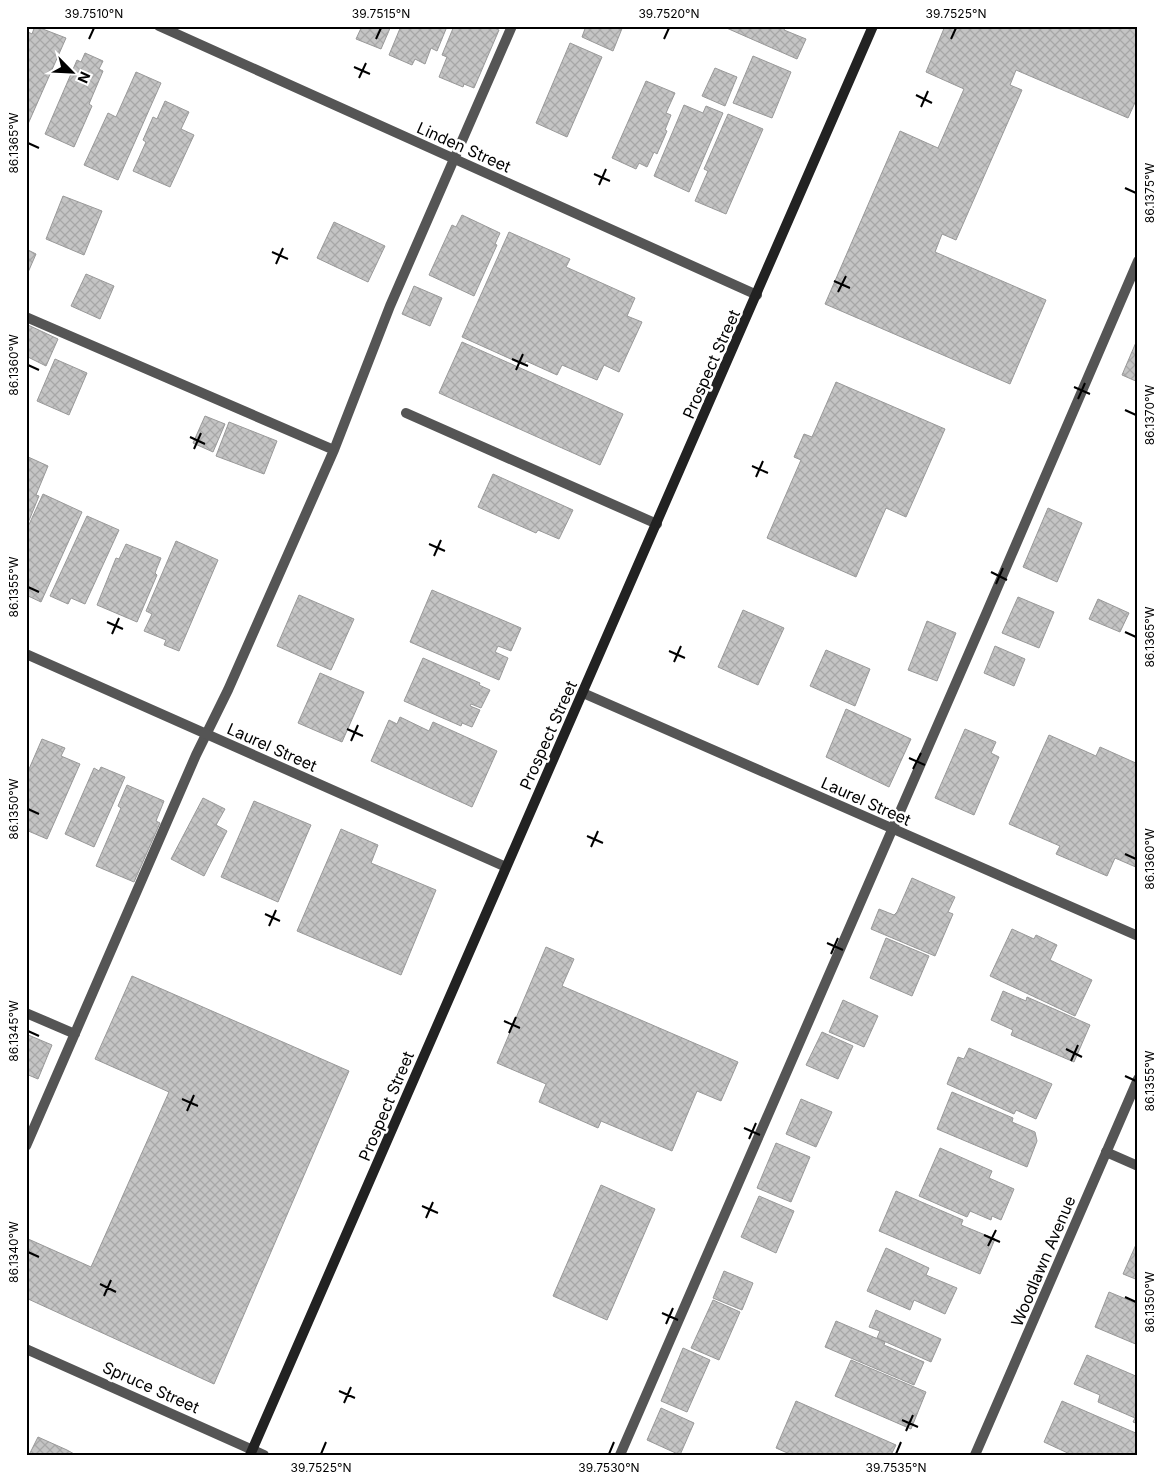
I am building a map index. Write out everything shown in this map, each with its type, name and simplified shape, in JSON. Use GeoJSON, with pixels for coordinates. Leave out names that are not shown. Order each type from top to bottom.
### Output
{"type":"FeatureCollection","features":[{"type":"Feature","properties":{"kind":"main road","name":"Prospect Street"},"geometry":{"type":"LineString","coordinates":[[251,1452],[873,26]]}},
{"type":"Feature","properties":{"kind":"street","name":"Linden Street"},"geometry":{"type":"LineString","coordinates":[[159,26],[757,295]]}},
{"type":"Feature","properties":{"kind":"street"},"geometry":{"type":"LineString","coordinates":[[26,1146],[206,734],[228,690],[334,450],[390,306],[512,26]]}},
{"type":"Feature","properties":{"kind":"street"},"geometry":{"type":"LineString","coordinates":[[620,1455],[1138,261]]}},
{"type":"Feature","properties":{"kind":"street"},"geometry":{"type":"LineString","coordinates":[[26,317],[334,450]]}},
{"type":"Feature","properties":{"kind":"street"},"geometry":{"type":"LineString","coordinates":[[406,413],[657,524]]}},
{"type":"Feature","properties":{"kind":"street","name":"Laurel Street"},"geometry":{"type":"LineString","coordinates":[[26,654],[506,867]]}},
{"type":"Feature","properties":{"kind":"street","name":"Laurel Street"},"geometry":{"type":"LineString","coordinates":[[583,693],[1138,936]]}},
{"type":"Feature","properties":{"kind":"street"},"geometry":{"type":"LineString","coordinates":[[26,1013],[75,1034]]}},
{"type":"Feature","properties":{"kind":"street","name":"Woodlawn Avenue"},"geometry":{"type":"LineString","coordinates":[[975,1455],[1138,1079]]}},
{"type":"Feature","properties":{"kind":"street"},"geometry":{"type":"LineString","coordinates":[[1106,1152],[1138,1166]]}},
{"type":"Feature","properties":{"kind":"street","name":"Spruce Street"},"geometry":{"type":"LineString","coordinates":[[26,1348],[251,1452],[264,1455]]}},
{"type":"Feature","properties":{"kind":"building"},"geometry":{"type":"Polygon","coordinates":[[[35,26],[66,38],[28,124],[26,123],[26,35],[28,32],[32,34],[35,26]]]}},
{"type":"Feature","properties":{"kind":"building"},"geometry":{"type":"Polygon","coordinates":[[[362,26],[391,26],[381,49],[356,39],[362,26]]]}},
{"type":"Feature","properties":{"kind":"building"},"geometry":{"type":"Polygon","coordinates":[[[401,26],[444,26],[446,29],[437,51],[431,48],[425,64],[415,59],[412,65],[389,55],[401,26]]]}},
{"type":"Feature","properties":{"kind":"building"},"geometry":{"type":"Polygon","coordinates":[[[454,26],[490,26],[499,30],[474,88],[464,84],[463,87],[439,77],[447,57],[442,55],[454,26]]]}},
{"type":"Feature","properties":{"kind":"building"},"geometry":{"type":"Polygon","coordinates":[[[586,26],[623,26],[613,51],[582,37],[586,26]]]}},
{"type":"Feature","properties":{"kind":"building"},"geometry":{"type":"Polygon","coordinates":[[[722,26],[786,26],[784,30],[806,39],[797,59],[722,26]]]}},
{"type":"Feature","properties":{"kind":"building"},"geometry":{"type":"Polygon","coordinates":[[[945,26],[1138,26],[1138,96],[1128,118],[1016,70],[1010,85],[1022,90],[956,240],[942,234],[935,252],[1046,300],[1010,384],[825,304],[900,131],[938,148],[964,89],[926,72],[945,26]]]}},
{"type":"Feature","properties":{"kind":"building"},"geometry":{"type":"Polygon","coordinates":[[[570,43],[602,57],[567,137],[536,123],[570,43]]]}},
{"type":"Feature","properties":{"kind":"building"},"geometry":{"type":"Polygon","coordinates":[[[85,53],[103,61],[99,69],[103,71],[89,104],[92,106],[74,147],[45,134],[77,60],[81,62],[85,53]]]}},
{"type":"Feature","properties":{"kind":"building"},"geometry":{"type":"Polygon","coordinates":[[[753,56],[791,72],[772,118],[733,103],[753,56]]]}},
{"type":"Feature","properties":{"kind":"building"},"geometry":{"type":"Polygon","coordinates":[[[715,68],[737,77],[725,106],[702,96],[715,68]]]}},
{"type":"Feature","properties":{"kind":"building"},"geometry":{"type":"Polygon","coordinates":[[[136,72],[161,83],[118,180],[84,165],[108,113],[116,117],[136,72]]]}},
{"type":"Feature","properties":{"kind":"building"},"geometry":{"type":"Polygon","coordinates":[[[646,81],[675,93],[666,113],[671,115],[665,130],[667,131],[657,154],[654,152],[647,167],[639,163],[636,169],[612,158],[646,81]]]}},
{"type":"Feature","properties":{"kind":"building"},"geometry":{"type":"Polygon","coordinates":[[[165,101],[189,112],[181,129],[194,135],[170,187],[133,171],[146,142],[143,140],[153,117],[157,119],[165,101]]]}},
{"type":"Feature","properties":{"kind":"building"},"geometry":{"type":"Polygon","coordinates":[[[684,105],[703,113],[706,106],[723,113],[689,192],[654,176],[684,105]]]}},
{"type":"Feature","properties":{"kind":"building"},"geometry":{"type":"Polygon","coordinates":[[[728,114],[763,129],[726,214],[695,201],[708,171],[704,169],[728,114]]]}},
{"type":"Feature","properties":{"kind":"building"},"geometry":{"type":"Polygon","coordinates":[[[63,196],[102,211],[84,255],[46,239],[63,196]]]}},
{"type":"Feature","properties":{"kind":"building"},"geometry":{"type":"Polygon","coordinates":[[[462,215],[500,233],[495,244],[497,245],[474,296],[429,275],[452,225],[456,227],[462,215]]]}},
{"type":"Feature","properties":{"kind":"building"},"geometry":{"type":"Polygon","coordinates":[[[334,222],[385,246],[368,282],[317,258],[334,222]]]}},
{"type":"Feature","properties":{"kind":"building"},"geometry":{"type":"Polygon","coordinates":[[[509,232],[570,259],[566,267],[635,298],[627,316],[642,322],[619,372],[604,365],[597,380],[562,365],[557,375],[526,361],[524,365],[462,337],[509,232]]]}},
{"type":"Feature","properties":{"kind":"building"},"geometry":{"type":"Polygon","coordinates":[[[26,249],[36,254],[26,277],[26,249]]]}},
{"type":"Feature","properties":{"kind":"building"},"geometry":{"type":"Polygon","coordinates":[[[86,274],[114,286],[100,319],[71,306],[86,274]]]}},
{"type":"Feature","properties":{"kind":"building"},"geometry":{"type":"Polygon","coordinates":[[[414,286],[442,298],[430,326],[402,314],[414,286]]]}},
{"type":"Feature","properties":{"kind":"building"},"geometry":{"type":"Polygon","coordinates":[[[28,325],[58,339],[46,366],[26,356],[26,328],[28,325]]]}},
{"type":"Feature","properties":{"kind":"building"},"geometry":{"type":"Polygon","coordinates":[[[1138,341],[1138,382],[1122,375],[1138,341]]]}},
{"type":"Feature","properties":{"kind":"building"},"geometry":{"type":"Polygon","coordinates":[[[462,342],[623,414],[600,465],[439,393],[462,342]]]}},
{"type":"Feature","properties":{"kind":"building"},"geometry":{"type":"Polygon","coordinates":[[[55,359],[87,373],[69,415],[37,401],[55,359]]]}},
{"type":"Feature","properties":{"kind":"building"},"geometry":{"type":"Polygon","coordinates":[[[836,382],[945,429],[906,517],[886,508],[856,577],[767,538],[801,460],[794,457],[804,434],[812,437],[836,382]]]}},
{"type":"Feature","properties":{"kind":"building"},"geometry":{"type":"Polygon","coordinates":[[[205,416],[225,424],[213,452],[193,443],[205,416]]]}},
{"type":"Feature","properties":{"kind":"building"},"geometry":{"type":"Polygon","coordinates":[[[229,422],[277,441],[264,474],[216,456],[229,422]]]}},
{"type":"Feature","properties":{"kind":"building"},"geometry":{"type":"Polygon","coordinates":[[[26,456],[48,466],[36,495],[39,496],[26,528],[26,456]]]}},
{"type":"Feature","properties":{"kind":"building"},"geometry":{"type":"Polygon","coordinates":[[[493,474],[573,510],[559,539],[538,530],[536,533],[478,507],[493,474]]]}},
{"type":"Feature","properties":{"kind":"building"},"geometry":{"type":"Polygon","coordinates":[[[43,494],[82,512],[41,602],[26,595],[26,531],[43,494]]]}},
{"type":"Feature","properties":{"kind":"building"},"geometry":{"type":"Polygon","coordinates":[[[1048,508],[1082,523],[1057,582],[1023,567],[1048,508]]]}},
{"type":"Feature","properties":{"kind":"building"},"geometry":{"type":"Polygon","coordinates":[[[87,516],[119,530],[85,604],[71,598],[68,604],[50,596],[87,516]]]}},
{"type":"Feature","properties":{"kind":"building"},"geometry":{"type":"Polygon","coordinates":[[[176,541],[218,560],[179,651],[164,645],[166,640],[144,631],[152,614],[146,611],[176,541]]]}},
{"type":"Feature","properties":{"kind":"building"},"geometry":{"type":"Polygon","coordinates":[[[126,544],[161,558],[155,573],[157,575],[137,622],[97,605],[116,558],[119,559],[126,544]]]}},
{"type":"Feature","properties":{"kind":"building"},"geometry":{"type":"Polygon","coordinates":[[[432,590],[521,628],[511,651],[498,646],[495,652],[508,658],[499,680],[410,642],[432,590]]]}},
{"type":"Feature","properties":{"kind":"building"},"geometry":{"type":"Polygon","coordinates":[[[299,595],[354,619],[331,670],[277,646],[299,595]]]}},
{"type":"Feature","properties":{"kind":"building"},"geometry":{"type":"Polygon","coordinates":[[[1018,597],[1054,612],[1039,648],[1002,633],[1018,597]]]}},
{"type":"Feature","properties":{"kind":"building"},"geometry":{"type":"Polygon","coordinates":[[[1098,599],[1129,613],[1120,632],[1089,619],[1098,599]]]}},
{"type":"Feature","properties":{"kind":"building"},"geometry":{"type":"Polygon","coordinates":[[[743,610],[784,628],[758,685],[718,667],[743,610]]]}},
{"type":"Feature","properties":{"kind":"building"},"geometry":{"type":"Polygon","coordinates":[[[927,621],[956,633],[937,681],[908,670],[927,621]]]}},
{"type":"Feature","properties":{"kind":"building"},"geometry":{"type":"Polygon","coordinates":[[[995,646],[1025,659],[1014,686],[984,673],[995,646]]]}},
{"type":"Feature","properties":{"kind":"building"},"geometry":{"type":"Polygon","coordinates":[[[826,650],[870,669],[855,706],[810,686],[826,650]]]}},
{"type":"Feature","properties":{"kind":"building"},"geometry":{"type":"Polygon","coordinates":[[[423,658],[480,683],[479,685],[490,690],[481,708],[471,704],[470,706],[480,710],[472,727],[462,723],[461,726],[404,701],[423,658]]]}},
{"type":"Feature","properties":{"kind":"building"},"geometry":{"type":"Polygon","coordinates":[[[320,673],[364,692],[342,742],[298,723],[320,673]]]}},
{"type":"Feature","properties":{"kind":"building"},"geometry":{"type":"Polygon","coordinates":[[[846,709],[911,739],[889,787],[826,757],[846,709]]]}},
{"type":"Feature","properties":{"kind":"building"},"geometry":{"type":"Polygon","coordinates":[[[400,717],[429,731],[433,722],[497,751],[472,807],[371,761],[389,720],[397,724],[400,717]]]}},
{"type":"Feature","properties":{"kind":"building"},"geometry":{"type":"Polygon","coordinates":[[[965,729],[996,742],[991,753],[999,757],[974,815],[935,798],[965,729]]]}},
{"type":"Feature","properties":{"kind":"building"},"geometry":{"type":"Polygon","coordinates":[[[1049,735],[1096,756],[1100,747],[1138,764],[1138,868],[1115,858],[1107,876],[1056,854],[1060,846],[1009,824],[1049,735]]]}},
{"type":"Feature","properties":{"kind":"building"},"geometry":{"type":"Polygon","coordinates":[[[42,739],[65,748],[61,756],[80,764],[47,839],[26,830],[26,776],[42,739]]]}},
{"type":"Feature","properties":{"kind":"building"},"geometry":{"type":"Polygon","coordinates":[[[101,767],[125,777],[94,847],[65,834],[94,768],[99,771],[101,767]]]}},
{"type":"Feature","properties":{"kind":"building"},"geometry":{"type":"Polygon","coordinates":[[[127,785],[164,801],[156,821],[160,823],[134,882],[96,866],[121,808],[118,806],[127,785]]]}},
{"type":"Feature","properties":{"kind":"building"},"geometry":{"type":"Polygon","coordinates":[[[203,798],[225,809],[216,825],[227,831],[204,876],[171,859],[203,798]]]}},
{"type":"Feature","properties":{"kind":"building"},"geometry":{"type":"Polygon","coordinates":[[[254,801],[311,825],[278,902],[221,877],[254,801]]]}},
{"type":"Feature","properties":{"kind":"building"},"geometry":{"type":"Polygon","coordinates":[[[341,829],[378,845],[371,863],[436,890],[401,975],[297,931],[341,829]]]}},
{"type":"Feature","properties":{"kind":"building"},"geometry":{"type":"Polygon","coordinates":[[[912,878],[955,897],[948,912],[953,914],[935,956],[871,929],[879,909],[894,915],[897,912],[912,878]]]}},
{"type":"Feature","properties":{"kind":"building"},"geometry":{"type":"Polygon","coordinates":[[[1012,929],[1034,939],[1036,935],[1057,945],[1050,960],[1092,980],[1075,1016],[990,976],[1012,929]]]}},
{"type":"Feature","properties":{"kind":"building"},"geometry":{"type":"Polygon","coordinates":[[[886,938],[929,956],[912,996],[870,978],[886,938]]]}},
{"type":"Feature","properties":{"kind":"building"},"geometry":{"type":"Polygon","coordinates":[[[546,947],[574,959],[562,986],[738,1062],[721,1101],[697,1091],[672,1151],[601,1121],[598,1128],[539,1102],[546,1084],[497,1063],[546,947]]]}},
{"type":"Feature","properties":{"kind":"building"},"geometry":{"type":"Polygon","coordinates":[[[132,976],[349,1071],[214,1384],[26,1298],[26,1238],[91,1267],[169,1092],[95,1059],[132,976]]]}},
{"type":"Feature","properties":{"kind":"building"},"geometry":{"type":"Polygon","coordinates":[[[1003,991],[1026,1001],[1027,997],[1090,1025],[1074,1062],[1011,1035],[1013,1030],[991,1020],[1003,991]]]}},
{"type":"Feature","properties":{"kind":"building"},"geometry":{"type":"Polygon","coordinates":[[[843,1000],[878,1016],[864,1047],[829,1032],[843,1000]]]}},
{"type":"Feature","properties":{"kind":"building"},"geometry":{"type":"Polygon","coordinates":[[[822,1032],[853,1046],[838,1079],[806,1065],[822,1032]]]}},
{"type":"Feature","properties":{"kind":"building"},"geometry":{"type":"Polygon","coordinates":[[[26,1034],[52,1045],[38,1079],[26,1074],[26,1034]]]}},
{"type":"Feature","properties":{"kind":"building"},"geometry":{"type":"Polygon","coordinates":[[[969,1048],[1052,1084],[1036,1119],[1016,1110],[1014,1114],[947,1084],[958,1057],[964,1059],[969,1048]]]}},
{"type":"Feature","properties":{"kind":"building"},"geometry":{"type":"Polygon","coordinates":[[[952,1092],[1013,1118],[1012,1122],[1035,1132],[1037,1141],[1027,1167],[937,1129],[952,1092]]]}},
{"type":"Feature","properties":{"kind":"building"},"geometry":{"type":"Polygon","coordinates":[[[801,1099],[832,1112],[816,1147],[786,1134],[801,1099]]]}},
{"type":"Feature","properties":{"kind":"building"},"geometry":{"type":"Polygon","coordinates":[[[776,1143],[810,1157],[791,1202],[757,1188],[776,1143]]]}},
{"type":"Feature","properties":{"kind":"building"},"geometry":{"type":"Polygon","coordinates":[[[940,1148],[992,1171],[989,1178],[1014,1189],[1001,1220],[992,1216],[991,1220],[970,1211],[967,1217],[919,1196],[940,1148]]]}},
{"type":"Feature","properties":{"kind":"building"},"geometry":{"type":"Polygon","coordinates":[[[601,1185],[655,1209],[607,1320],[553,1296],[601,1185]]]}},
{"type":"Feature","properties":{"kind":"building"},"geometry":{"type":"Polygon","coordinates":[[[896,1191],[963,1220],[961,1225],[995,1239],[980,1274],[879,1231],[896,1191]]]}},
{"type":"Feature","properties":{"kind":"building"},"geometry":{"type":"Polygon","coordinates":[[[759,1196],[794,1211],[776,1253],[741,1237],[759,1196]]]}},
{"type":"Feature","properties":{"kind":"building"},"geometry":{"type":"Polygon","coordinates":[[[1138,1240],[1138,1280],[1123,1274],[1138,1240]]]}},
{"type":"Feature","properties":{"kind":"building"},"geometry":{"type":"Polygon","coordinates":[[[886,1248],[929,1268],[926,1275],[957,1288],[945,1314],[914,1300],[910,1310],[867,1291],[886,1248]]]}},
{"type":"Feature","properties":{"kind":"building"},"geometry":{"type":"Polygon","coordinates":[[[724,1271],[753,1283],[742,1310],[713,1298],[724,1271]]]}},
{"type":"Feature","properties":{"kind":"building"},"geometry":{"type":"Polygon","coordinates":[[[1109,1292],[1138,1304],[1138,1345],[1095,1327],[1109,1292]]]}},
{"type":"Feature","properties":{"kind":"building"},"geometry":{"type":"Polygon","coordinates":[[[713,1300],[740,1312],[719,1360],[691,1348],[713,1300]]]}},
{"type":"Feature","properties":{"kind":"building"},"geometry":{"type":"Polygon","coordinates":[[[876,1310],[941,1339],[931,1362],[877,1338],[880,1331],[869,1327],[876,1310]]]}},
{"type":"Feature","properties":{"kind":"building"},"geometry":{"type":"Polygon","coordinates":[[[836,1321],[885,1342],[884,1345],[924,1362],[914,1385],[825,1347],[836,1321]]]}},
{"type":"Feature","properties":{"kind":"building"},"geometry":{"type":"Polygon","coordinates":[[[683,1348],[710,1360],[687,1412],[661,1401],[683,1348]]]}},
{"type":"Feature","properties":{"kind":"building"},"geometry":{"type":"Polygon","coordinates":[[[1087,1355],[1138,1377],[1138,1424],[1133,1422],[1135,1418],[1098,1402],[1100,1395],[1074,1384],[1087,1355]]]}},
{"type":"Feature","properties":{"kind":"building"},"geometry":{"type":"Polygon","coordinates":[[[851,1360],[926,1392],[911,1429],[835,1396],[851,1360]]]}},
{"type":"Feature","properties":{"kind":"building"},"geometry":{"type":"Polygon","coordinates":[[[796,1401],[896,1445],[891,1455],[792,1455],[776,1448],[796,1401]]]}},
{"type":"Feature","properties":{"kind":"building"},"geometry":{"type":"Polygon","coordinates":[[[1062,1401],[1138,1434],[1138,1445],[1134,1455],[1072,1455],[1044,1442],[1062,1401]]]}},
{"type":"Feature","properties":{"kind":"building"},"geometry":{"type":"Polygon","coordinates":[[[661,1408],[694,1423],[680,1455],[647,1440],[661,1408]]]}},
{"type":"Feature","properties":{"kind":"building"},"geometry":{"type":"Polygon","coordinates":[[[38,1437],[67,1450],[76,1455],[29,1455],[38,1437]]]}}]}
